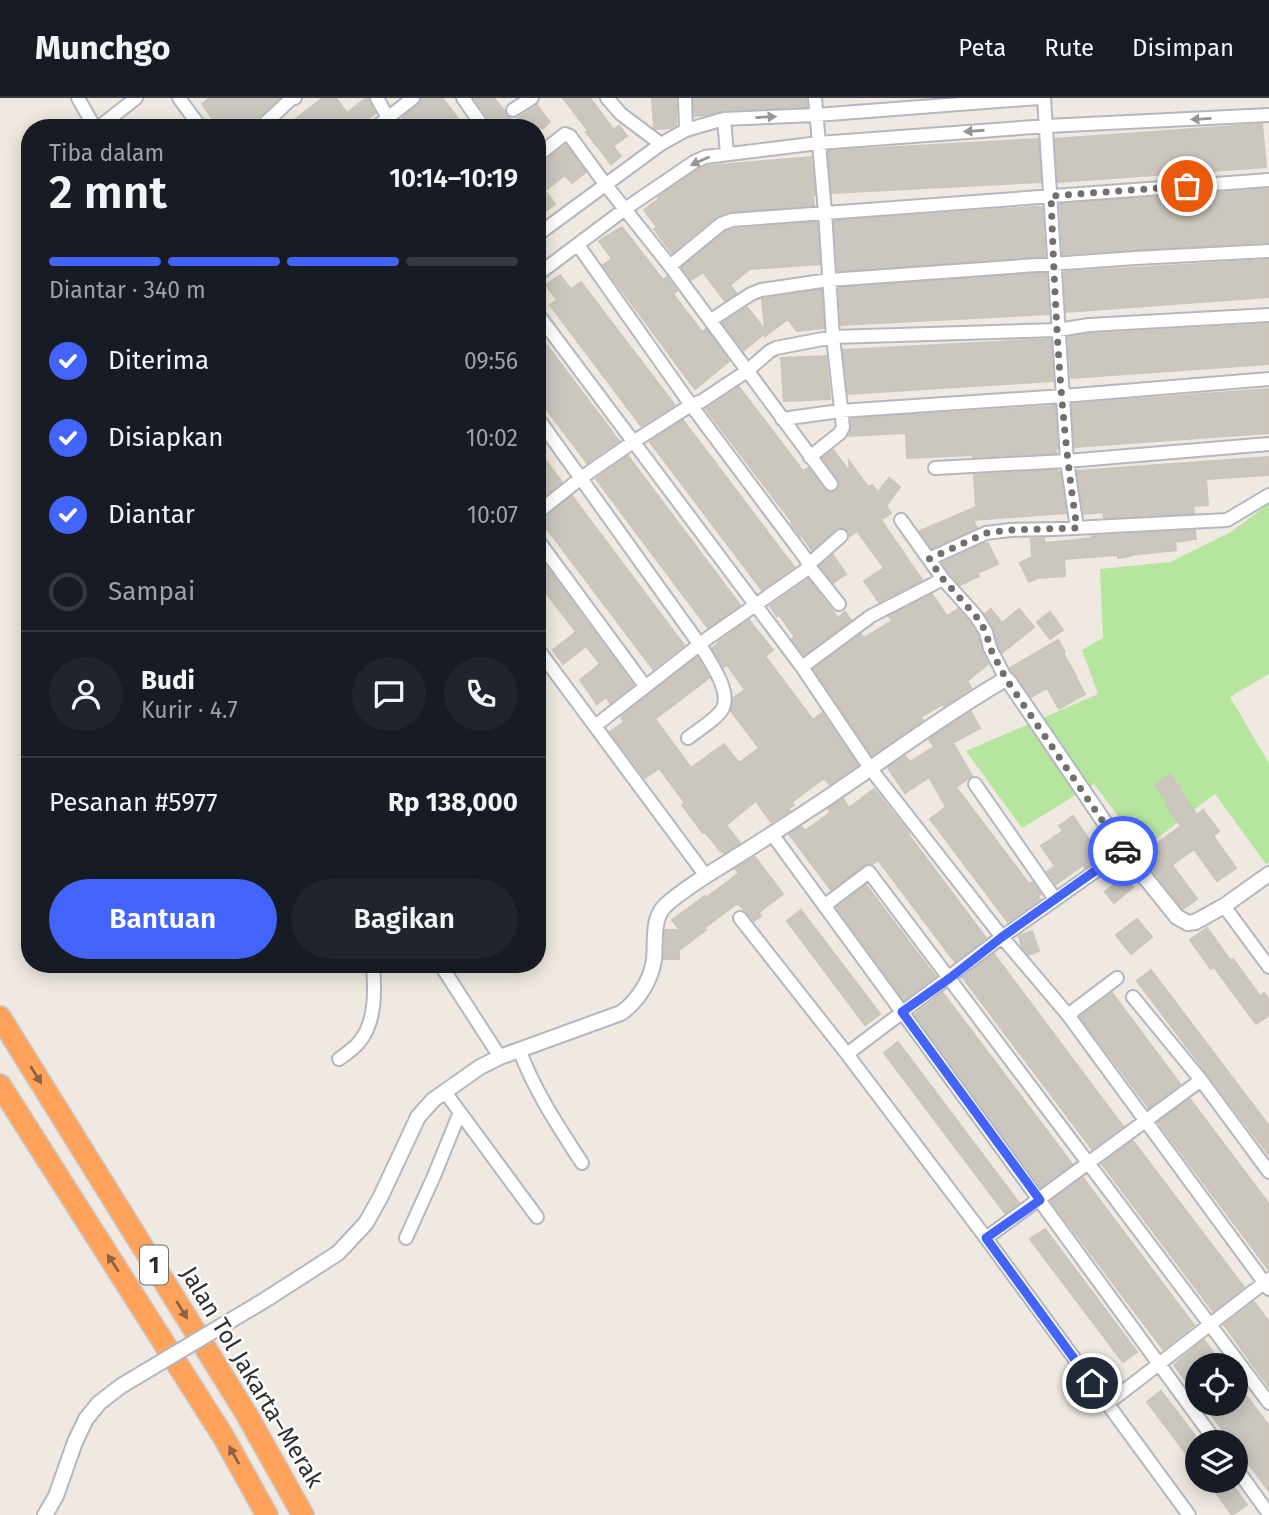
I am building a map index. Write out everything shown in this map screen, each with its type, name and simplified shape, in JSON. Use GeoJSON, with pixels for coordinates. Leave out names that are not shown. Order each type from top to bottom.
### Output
{"type":"FeatureCollection","features":[{"type":"Feature","properties":{"kind":"highway","name":"Jalan Tol Jakarta–Merak"},"geometry":{"type":"LineString","coordinates":[[0,1017],[247,1415],[303,1515]]}},
{"type":"Feature","properties":{"kind":"highway","name":"1"},"geometry":{"type":"LineString","coordinates":[[0,1086],[223,1436],[267,1515]]}},
{"type":"Feature","properties":{"kind":"street"},"geometry":{"type":"LineString","coordinates":[[78,98],[91,119]]}},
{"type":"Feature","properties":{"kind":"street"},"geometry":{"type":"LineString","coordinates":[[109,119],[136,98]]}},
{"type":"Feature","properties":{"kind":"street"},"geometry":{"type":"LineString","coordinates":[[270,119],[292,98]]}},
{"type":"Feature","properties":{"kind":"street"},"geometry":{"type":"LineString","coordinates":[[377,98],[389,119]]}},
{"type":"Feature","properties":{"kind":"street"},"geometry":{"type":"LineString","coordinates":[[395,119],[413,98]]}},
{"type":"Feature","properties":{"kind":"street"},"geometry":{"type":"LineString","coordinates":[[463,98],[478,119]]}},
{"type":"Feature","properties":{"kind":"street"},"geometry":{"type":"LineString","coordinates":[[513,110],[531,98]]}},
{"type":"Feature","properties":{"kind":"street"},"geometry":{"type":"LineString","coordinates":[[607,98],[621,114],[661,144]]}},
{"type":"Feature","properties":{"kind":"street"},"geometry":{"type":"LineString","coordinates":[[685,98],[686,130]]}},
{"type":"Feature","properties":{"kind":"street"},"geometry":{"type":"LineString","coordinates":[[810,457],[843,427],[833,337],[815,98]]}},
{"type":"Feature","properties":{"kind":"street"},"geometry":{"type":"LineString","coordinates":[[546,228],[661,144],[686,130],[724,119],[1042,98],[1047,126],[1067,461],[1077,528]]}},
{"type":"Feature","properties":{"kind":"street"},"geometry":{"type":"LineString","coordinates":[[184,100],[196,119]]}},
{"type":"Feature","properties":{"kind":"street"},"geometry":{"type":"LineString","coordinates":[[546,268],[625,209],[705,156],[819,143],[1047,126],[1269,115]]}},
{"type":"Feature","properties":{"kind":"street"},"geometry":{"type":"LineString","coordinates":[[724,119],[727,153]]}},
{"type":"Feature","properties":{"kind":"street"},"geometry":{"type":"LineString","coordinates":[[546,150],[568,134],[711,320],[831,484]]}},
{"type":"Feature","properties":{"kind":"street"},"geometry":{"type":"LineString","coordinates":[[670,266],[724,221],[1269,180]]}},
{"type":"Feature","properties":{"kind":"street"},"geometry":{"type":"LineString","coordinates":[[578,245],[691,405],[839,604]]}},
{"type":"Feature","properties":{"kind":"street"},"geometry":{"type":"LineString","coordinates":[[711,320],[761,290],[829,280],[1269,251]]}},
{"type":"Feature","properties":{"kind":"street"},"geometry":{"type":"LineString","coordinates":[[546,506],[633,442],[691,405],[702,401],[776,348],[833,337],[1058,330],[1089,325],[1269,315]]}},
{"type":"Feature","properties":{"kind":"street"},"geometry":{"type":"LineString","coordinates":[[546,325],[802,667],[870,768],[1002,937],[1068,1015],[1267,1284],[1107,1404]]}},
{"type":"Feature","properties":{"kind":"street"},"geometry":{"type":"LineString","coordinates":[[782,419],[840,411],[1269,379]]}},
{"type":"Feature","properties":{"kind":"street"},"geometry":{"type":"LineString","coordinates":[[546,429],[700,645],[717,674],[724,691],[722,710],[688,738]]}},
{"type":"Feature","properties":{"kind":"street"},"geometry":{"type":"LineString","coordinates":[[935,468],[1067,461],[1269,444]]}},
{"type":"Feature","properties":{"kind":"street"},"geometry":{"type":"LineString","coordinates":[[929,559],[986,533],[1227,520],[1269,495]]}},
{"type":"Feature","properties":{"kind":"street"},"geometry":{"type":"LineString","coordinates":[[901,520],[943,579],[976,616],[986,632],[990,648],[1006,679],[1124,851],[1177,917],[1188,923],[1195,922],[1224,906],[1269,874]]}},
{"type":"Feature","properties":{"kind":"street"},"geometry":{"type":"LineString","coordinates":[[595,726],[700,645],[807,569],[808,565],[841,536]]}},
{"type":"Feature","properties":{"kind":"street"},"geometry":{"type":"LineString","coordinates":[[546,551],[645,686]]}},
{"type":"Feature","properties":{"kind":"street"},"geometry":{"type":"LineString","coordinates":[[802,667],[871,616],[943,579]]}},
{"type":"Feature","properties":{"kind":"street"},"geometry":{"type":"LineString","coordinates":[[546,660],[706,876]]}},
{"type":"Feature","properties":{"kind":"street"},"geometry":{"type":"LineString","coordinates":[[45,1515],[56,1496],[86,1419],[99,1403],[121,1385],[265,1300],[338,1253],[366,1223],[382,1196],[418,1116],[433,1100],[500,1057],[621,1013],[628,1008],[650,975],[656,927],[662,909],[706,876],[1006,679]]}},
{"type":"Feature","properties":{"kind":"street"},"geometry":{"type":"LineString","coordinates":[[975,784],[1055,900]]}},
{"type":"Feature","properties":{"kind":"street"},"geometry":{"type":"LineString","coordinates":[[772,834],[1207,1430]]}},
{"type":"Feature","properties":{"kind":"street"},"geometry":{"type":"LineString","coordinates":[[847,1054],[1002,937],[1124,851]]}},
{"type":"Feature","properties":{"kind":"street"},"geometry":{"type":"LineString","coordinates":[[824,906],[869,872],[1269,1403]]}},
{"type":"Feature","properties":{"kind":"street"},"geometry":{"type":"LineString","coordinates":[[1224,906],[1269,967]]}},
{"type":"Feature","properties":{"kind":"street"},"geometry":{"type":"LineString","coordinates":[[740,918],[986,1238],[1189,1515]]}},
{"type":"Feature","properties":{"kind":"street"},"geometry":{"type":"LineString","coordinates":[[339,1059],[360,1042],[369,1025],[374,973]]}},
{"type":"Feature","properties":{"kind":"street"},"geometry":{"type":"LineString","coordinates":[[446,973],[500,1057]]}},
{"type":"Feature","properties":{"kind":"street"},"geometry":{"type":"LineString","coordinates":[[1068,1015],[1117,978]]}},
{"type":"Feature","properties":{"kind":"street"},"geometry":{"type":"LineString","coordinates":[[1133,997],[1201,1080],[1269,1172]]}},
{"type":"Feature","properties":{"kind":"street"},"geometry":{"type":"LineString","coordinates":[[519,1049],[527,1072],[582,1163]]}},
{"type":"Feature","properties":{"kind":"street"},"geometry":{"type":"LineString","coordinates":[[986,1238],[1201,1080]]}},
{"type":"Feature","properties":{"kind":"street"},"geometry":{"type":"LineString","coordinates":[[444,1092],[537,1217]]}},
{"type":"Feature","properties":{"kind":"street"},"geometry":{"type":"LineString","coordinates":[[406,1238],[460,1112]]}},
{"type":"Feature","properties":{"kind":"street"},"geometry":{"type":"LineString","coordinates":[[1248,1486],[1264,1510]]}},
{"type":"Feature","properties":{"kind":"green space"},"geometry":{"type":"Polygon","coordinates":[[[1269,504],[1269,674],[1230,697],[1269,763],[1269,862],[1266,864],[1215,794],[1143,849],[1094,784],[1022,828],[966,751],[1098,694],[1082,650],[1103,638],[1100,569],[1170,562],[1229,533],[1269,504]]]}},
{"type":"Feature","properties":{"kind":"building"},"geometry":{"type":"Polygon","coordinates":[[[210,98],[279,98],[256,119],[213,119],[202,104],[210,98]]]}},
{"type":"Feature","properties":{"kind":"building"},"geometry":{"type":"Polygon","coordinates":[[[323,98],[336,98],[347,113],[368,98],[375,113],[367,119],[296,119],[323,98]]]}},
{"type":"Feature","properties":{"kind":"building"},"geometry":{"type":"Polygon","coordinates":[[[422,98],[442,98],[459,119],[403,119],[402,117],[418,105],[422,98]]]}},
{"type":"Feature","properties":{"kind":"building"},"geometry":{"type":"Polygon","coordinates":[[[474,98],[494,98],[511,119],[488,119],[474,98]]]}},
{"type":"Feature","properties":{"kind":"building"},"geometry":{"type":"Polygon","coordinates":[[[563,98],[590,98],[614,130],[619,126],[627,136],[613,146],[621,156],[611,164],[563,98]]]}},
{"type":"Feature","properties":{"kind":"building"},"geometry":{"type":"Polygon","coordinates":[[[652,98],[676,98],[676,125],[672,128],[654,128],[652,98]]]}},
{"type":"Feature","properties":{"kind":"building"},"geometry":{"type":"Polygon","coordinates":[[[694,98],[806,98],[807,107],[724,110],[694,116],[694,98]]]}},
{"type":"Feature","properties":{"kind":"building"},"geometry":{"type":"Polygon","coordinates":[[[537,105],[550,122],[546,125],[546,119],[517,119],[537,105]]]}},
{"type":"Feature","properties":{"kind":"building"},"geometry":{"type":"Polygon","coordinates":[[[1262,124],[1266,167],[1058,182],[1055,139],[1262,124]]]}},
{"type":"Feature","properties":{"kind":"building"},"geometry":{"type":"Polygon","coordinates":[[[1038,139],[1041,182],[832,193],[828,151],[1038,139]]]}},
{"type":"Feature","properties":{"kind":"building"},"geometry":{"type":"Polygon","coordinates":[[[566,145],[586,172],[572,183],[565,175],[546,190],[546,160],[566,145]]]}},
{"type":"Feature","properties":{"kind":"building"},"geometry":{"type":"Polygon","coordinates":[[[811,157],[814,205],[729,212],[715,217],[672,253],[644,210],[659,199],[658,197],[707,166],[811,157]]]}},
{"type":"Feature","properties":{"kind":"building"},"geometry":{"type":"Polygon","coordinates":[[[1269,189],[1269,242],[1063,254],[1060,204],[1269,189]]]}},
{"type":"Feature","properties":{"kind":"building"},"geometry":{"type":"Polygon","coordinates":[[[546,194],[555,204],[546,210],[546,194]]]}},
{"type":"Feature","properties":{"kind":"building"},"geometry":{"type":"Polygon","coordinates":[[[1042,207],[1045,256],[838,271],[834,221],[1042,207]]]}},
{"type":"Feature","properties":{"kind":"building"},"geometry":{"type":"Polygon","coordinates":[[[817,222],[820,264],[750,269],[730,285],[736,293],[725,301],[703,272],[691,280],[682,267],[725,232],[734,229],[817,222]]]}},
{"type":"Feature","properties":{"kind":"building"},"geometry":{"type":"Polygon","coordinates":[[[622,227],[663,280],[667,277],[677,291],[673,294],[702,332],[706,329],[729,361],[695,389],[603,265],[612,259],[599,241],[622,227]]]}},
{"type":"Feature","properties":{"kind":"building"},"geometry":{"type":"Polygon","coordinates":[[[1269,260],[1269,297],[1066,312],[1064,272],[1269,260]]]}},
{"type":"Feature","properties":{"kind":"building"},"geometry":{"type":"Polygon","coordinates":[[[1046,273],[1049,314],[841,325],[839,288],[1046,273]]]}},
{"type":"Feature","properties":{"kind":"building"},"geometry":{"type":"Polygon","coordinates":[[[560,275],[571,289],[581,282],[673,406],[641,426],[550,305],[557,300],[546,285],[560,275]]]}},
{"type":"Feature","properties":{"kind":"building"},"geometry":{"type":"Polygon","coordinates":[[[821,290],[824,328],[797,331],[788,319],[743,351],[723,323],[747,307],[765,330],[762,299],[821,290]]]}},
{"type":"Feature","properties":{"kind":"building"},"geometry":{"type":"Polygon","coordinates":[[[1269,324],[1269,364],[1071,378],[1068,337],[1269,324]]]}},
{"type":"Feature","properties":{"kind":"building"},"geometry":{"type":"Polygon","coordinates":[[[1051,339],[1053,381],[848,394],[843,350],[1051,339]]]}},
{"type":"Feature","properties":{"kind":"building"},"geometry":{"type":"Polygon","coordinates":[[[546,344],[619,441],[587,463],[546,409],[546,344]]]}},
{"type":"Feature","properties":{"kind":"building"},"geometry":{"type":"Polygon","coordinates":[[[826,356],[830,399],[784,401],[781,358],[826,356]]]}},
{"type":"Feature","properties":{"kind":"building"},"geometry":{"type":"Polygon","coordinates":[[[739,387],[803,471],[808,468],[827,492],[836,491],[840,484],[823,458],[833,450],[850,472],[849,461],[868,487],[872,485],[878,492],[889,478],[900,487],[886,506],[891,513],[881,520],[922,580],[879,602],[864,581],[884,568],[857,531],[850,536],[847,530],[839,528],[812,550],[706,409],[739,387]]]}},
{"type":"Feature","properties":{"kind":"building"},"geometry":{"type":"Polygon","coordinates":[[[1269,389],[1269,433],[1075,447],[1072,404],[1269,389]]]}},
{"type":"Feature","properties":{"kind":"building"},"geometry":{"type":"Polygon","coordinates":[[[1055,406],[1056,453],[907,458],[906,433],[848,436],[852,427],[851,419],[1055,406]]]}},
{"type":"Feature","properties":{"kind":"building"},"geometry":{"type":"Polygon","coordinates":[[[683,420],[794,567],[762,590],[650,442],[683,420]]]}},
{"type":"Feature","properties":{"kind":"building"},"geometry":{"type":"Polygon","coordinates":[[[628,456],[740,605],[708,628],[596,479],[628,456]]]}},
{"type":"Feature","properties":{"kind":"building"},"geometry":{"type":"Polygon","coordinates":[[[1269,457],[1269,475],[1206,479],[1208,505],[1193,506],[1194,513],[1104,518],[1103,512],[1084,514],[1077,471],[1269,457]]]}},
{"type":"Feature","properties":{"kind":"building"},"geometry":{"type":"Polygon","coordinates":[[[546,461],[562,482],[546,495],[546,461]]]}},
{"type":"Feature","properties":{"kind":"building"},"geometry":{"type":"Polygon","coordinates":[[[1057,470],[1060,472],[1066,513],[973,520],[977,528],[932,548],[920,531],[976,507],[974,475],[1057,470]]]}},
{"type":"Feature","properties":{"kind":"building"},"geometry":{"type":"Polygon","coordinates":[[[572,496],[684,645],[653,669],[546,528],[546,517],[572,496]]]}},
{"type":"Feature","properties":{"kind":"building"},"geometry":{"type":"Polygon","coordinates":[[[1195,530],[1196,539],[1175,542],[1176,550],[1118,558],[1118,555],[1064,559],[1065,576],[1037,578],[1029,582],[1020,563],[1032,557],[1031,539],[1044,538],[1045,543],[1092,536],[1195,530]]]}},
{"type":"Feature","properties":{"kind":"building"},"geometry":{"type":"Polygon","coordinates":[[[988,543],[998,564],[977,573],[979,576],[960,585],[942,563],[988,543]]]}},
{"type":"Feature","properties":{"kind":"building"},"geometry":{"type":"Polygon","coordinates":[[[833,555],[846,574],[833,583],[820,566],[833,555]]]}},
{"type":"Feature","properties":{"kind":"building"},"geometry":{"type":"Polygon","coordinates":[[[546,566],[633,685],[610,703],[606,697],[597,704],[580,680],[600,664],[586,646],[563,664],[553,650],[576,632],[546,593],[546,566]]]}},
{"type":"Feature","properties":{"kind":"building"},"geometry":{"type":"Polygon","coordinates":[[[808,579],[838,618],[845,612],[851,620],[804,655],[792,639],[795,637],[770,606],[808,579]]]}},
{"type":"Feature","properties":{"kind":"building"},"geometry":{"type":"Polygon","coordinates":[[[932,594],[947,616],[958,609],[966,618],[978,635],[988,664],[967,681],[971,688],[921,717],[923,720],[872,755],[814,669],[861,634],[864,638],[892,621],[889,616],[932,594]]]}},
{"type":"Feature","properties":{"kind":"building"},"geometry":{"type":"Polygon","coordinates":[[[991,609],[1002,623],[1019,609],[1034,627],[1002,653],[994,628],[985,614],[991,609]]]}},
{"type":"Feature","properties":{"kind":"building"},"geometry":{"type":"Polygon","coordinates":[[[1050,612],[1063,630],[1050,639],[1037,622],[1050,612]]]}},
{"type":"Feature","properties":{"kind":"building"},"geometry":{"type":"Polygon","coordinates":[[[749,620],[773,650],[765,656],[813,720],[822,713],[858,765],[830,785],[824,778],[792,802],[794,805],[788,809],[790,811],[771,822],[756,801],[726,825],[740,843],[724,853],[705,832],[703,833],[659,768],[645,778],[610,732],[624,722],[621,717],[697,657],[709,678],[655,719],[691,768],[724,744],[739,763],[759,748],[731,711],[733,698],[745,690],[727,665],[724,667],[712,648],[749,620]]]}},
{"type":"Feature","properties":{"kind":"building"},"geometry":{"type":"Polygon","coordinates":[[[1058,640],[1085,694],[1059,709],[1047,688],[1031,697],[1010,668],[1058,640]]]}},
{"type":"Feature","properties":{"kind":"building"},"geometry":{"type":"Polygon","coordinates":[[[971,712],[980,728],[953,743],[972,776],[956,787],[1029,884],[1032,882],[1041,894],[1038,897],[1040,899],[1008,922],[930,819],[946,807],[929,777],[905,793],[888,768],[905,756],[910,762],[934,747],[929,739],[971,712]]]}},
{"type":"Feature","properties":{"kind":"building"},"geometry":{"type":"Polygon","coordinates":[[[1170,775],[1197,815],[1203,810],[1219,831],[1213,836],[1236,868],[1217,881],[1194,849],[1172,865],[1197,899],[1183,909],[1142,854],[1181,826],[1166,805],[1169,803],[1155,785],[1170,775]]]}},
{"type":"Feature","properties":{"kind":"building"},"geometry":{"type":"Polygon","coordinates":[[[874,789],[986,938],[955,962],[878,860],[864,865],[831,890],[789,834],[801,826],[805,831],[831,812],[828,809],[843,799],[849,808],[874,789]]]}},
{"type":"Feature","properties":{"kind":"building"},"geometry":{"type":"Polygon","coordinates":[[[1073,816],[1090,841],[1093,839],[1104,855],[1085,868],[1083,865],[1056,884],[1047,872],[1055,866],[1041,846],[1063,831],[1059,826],[1073,816]]]}},
{"type":"Feature","properties":{"kind":"building"},"geometry":{"type":"Polygon","coordinates":[[[755,857],[783,894],[759,912],[761,916],[754,921],[738,903],[679,950],[679,959],[664,959],[665,930],[680,930],[672,920],[739,873],[735,869],[755,857]]]}},
{"type":"Feature","properties":{"kind":"building"},"geometry":{"type":"Polygon","coordinates":[[[1125,876],[1133,887],[1114,903],[1105,892],[1125,876]]]}},
{"type":"Feature","properties":{"kind":"building"},"geometry":{"type":"Polygon","coordinates":[[[866,885],[935,976],[904,1000],[837,908],[866,885]]]}},
{"type":"Feature","properties":{"kind":"building"},"geometry":{"type":"Polygon","coordinates":[[[801,910],[880,1014],[865,1025],[787,921],[801,910]]]}},
{"type":"Feature","properties":{"kind":"building"},"geometry":{"type":"Polygon","coordinates":[[[1137,919],[1152,937],[1131,954],[1116,935],[1137,919]]]}},
{"type":"Feature","properties":{"kind":"building"},"geometry":{"type":"Polygon","coordinates":[[[1207,928],[1260,996],[1264,993],[1269,1000],[1269,1015],[1256,1024],[1214,967],[1211,969],[1190,940],[1207,928]]]}},
{"type":"Feature","properties":{"kind":"building"},"geometry":{"type":"Polygon","coordinates":[[[1032,931],[1039,951],[1028,955],[1022,948],[1019,936],[1032,931]]]}},
{"type":"Feature","properties":{"kind":"building"},"geometry":{"type":"Polygon","coordinates":[[[994,954],[1123,1126],[1092,1149],[963,978],[994,954]]]}},
{"type":"Feature","properties":{"kind":"building"},"geometry":{"type":"Polygon","coordinates":[[[1151,970],[1269,1126],[1269,1155],[1137,981],[1151,970]]]}},
{"type":"Feature","properties":{"kind":"building"},"geometry":{"type":"Polygon","coordinates":[[[943,993],[1072,1164],[1041,1187],[915,1015],[943,993]]]}},
{"type":"Feature","properties":{"kind":"building"},"geometry":{"type":"Polygon","coordinates":[[[1112,993],[1180,1084],[1149,1108],[1080,1017],[1112,993]]]}},
{"type":"Feature","properties":{"kind":"building"},"geometry":{"type":"Polygon","coordinates":[[[898,1042],[1019,1203],[1005,1213],[884,1053],[898,1042]]]}},
{"type":"Feature","properties":{"kind":"building"},"geometry":{"type":"Polygon","coordinates":[[[1190,1099],[1269,1204],[1269,1270],[1158,1122],[1190,1099]]]}},
{"type":"Feature","properties":{"kind":"building"},"geometry":{"type":"Polygon","coordinates":[[[1133,1141],[1244,1287],[1213,1311],[1102,1164],[1133,1141]]]}},
{"type":"Feature","properties":{"kind":"building"},"geometry":{"type":"Polygon","coordinates":[[[1083,1178],[1194,1325],[1163,1349],[1051,1201],[1083,1178]]]}},
{"type":"Feature","properties":{"kind":"building"},"geometry":{"type":"Polygon","coordinates":[[[1045,1229],[1137,1352],[1123,1362],[1030,1239],[1045,1229]]]}},
{"type":"Feature","properties":{"kind":"building"},"geometry":{"type":"Polygon","coordinates":[[[1254,1302],[1269,1322],[1269,1387],[1248,1358],[1248,1353],[1244,1353],[1224,1325],[1254,1302]]]}},
{"type":"Feature","properties":{"kind":"building"},"geometry":{"type":"Polygon","coordinates":[[[1204,1340],[1214,1353],[1188,1353],[1204,1340]]]}},
{"type":"Feature","properties":{"kind":"building"},"geometry":{"type":"Polygon","coordinates":[[[1185,1356],[1185,1380],[1174,1365],[1185,1356]]]}},
{"type":"Feature","properties":{"kind":"building"},"geometry":{"type":"Polygon","coordinates":[[[1161,1391],[1191,1430],[1185,1430],[1185,1452],[1147,1402],[1161,1391]]]}},
{"type":"Feature","properties":{"kind":"building"},"geometry":{"type":"Polygon","coordinates":[[[1248,1398],[1269,1426],[1269,1491],[1248,1463],[1248,1430],[1223,1430],[1212,1416],[1248,1416],[1248,1398]]]}},
{"type":"Feature","properties":{"kind":"building"},"geometry":{"type":"Polygon","coordinates":[[[1216,1493],[1238,1493],[1247,1505],[1232,1515],[1216,1493]]]}},
{"type":"Feature","properties":{"kind":"way so far"},"geometry":{"type":"LineString","coordinates":[[1123,851],[1006,679],[990,648],[986,632],[976,616],[929,559],[986,533],[1077,528],[1067,461],[1051,196],[1187,186]]}},
{"type":"Feature","properties":{"kind":"route"},"geometry":{"type":"LineString","coordinates":[[1092,1383],[986,1238],[1040,1200],[902,1012],[1123,851]]}}]}
